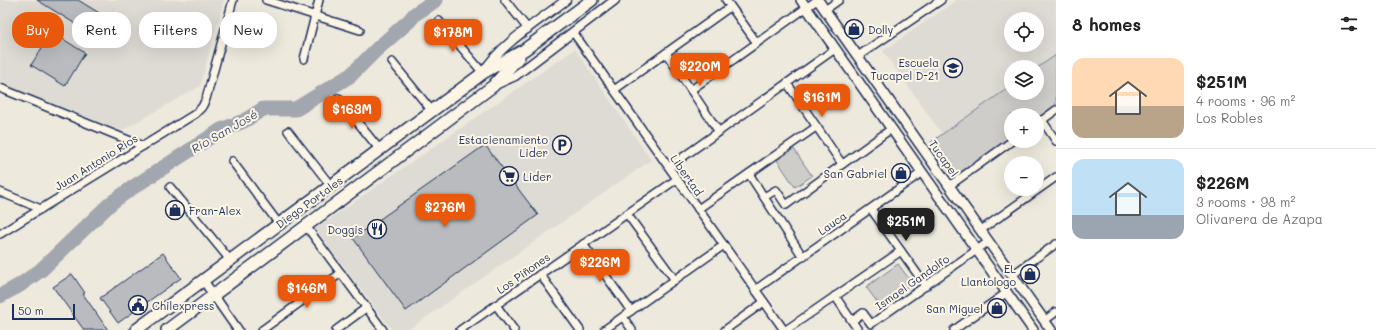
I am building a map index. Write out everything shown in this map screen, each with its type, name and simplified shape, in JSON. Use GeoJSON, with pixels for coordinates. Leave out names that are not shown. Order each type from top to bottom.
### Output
{"type":"FeatureCollection","features":[{"type":"Feature","properties":{"kind":"main road","name":"Diego Portales"},"geometry":{"type":"LineString","coordinates":[[136,330],[483,73],[524,50],[592,0]]}},
{"type":"Feature","properties":{"kind":"main road"},"geometry":{"type":"LineString","coordinates":[[801,0],[1032,330]]}},
{"type":"Feature","properties":{"kind":"main road","name":"Tucapel"},"geometry":{"type":"LineString","coordinates":[[818,0],[1051,330]]}},
{"type":"Feature","properties":{"kind":"main road","name":"Diego Portales"},"geometry":{"type":"LineString","coordinates":[[167,330],[493,86],[524,50]]}},
{"type":"Feature","properties":{"kind":"main road"},"geometry":{"type":"LineString","coordinates":[[317,196],[328,210]]}},
{"type":"Feature","properties":{"kind":"street","name":"Juan Antonio Ríos"},"geometry":{"type":"LineString","coordinates":[[0,234],[195,114],[202,107],[206,99],[233,0]]}},
{"type":"Feature","properties":{"kind":"street"},"geometry":{"type":"LineString","coordinates":[[266,0],[360,30]]}},
{"type":"Feature","properties":{"kind":"street"},"geometry":{"type":"LineString","coordinates":[[304,59],[319,0]]}},
{"type":"Feature","properties":{"kind":"street"},"geometry":{"type":"LineString","coordinates":[[505,0],[528,29]]}},
{"type":"Feature","properties":{"kind":"street","name":"Diego Portales"},"geometry":{"type":"LineString","coordinates":[[483,73],[495,56],[566,0]]}},
{"type":"Feature","properties":{"kind":"street","name":"Diego Portales"},"geometry":{"type":"LineString","coordinates":[[493,86],[515,76],[615,0]]}},
{"type":"Feature","properties":{"kind":"street"},"geometry":{"type":"LineString","coordinates":[[726,0],[757,43]]}},
{"type":"Feature","properties":{"kind":"street"},"geometry":{"type":"LineString","coordinates":[[691,90],[818,0]]}},
{"type":"Feature","properties":{"kind":"street"},"geometry":{"type":"LineString","coordinates":[[825,10],[839,0]]}},
{"type":"Feature","properties":{"kind":"street"},"geometry":{"type":"LineString","coordinates":[[858,56],[942,0]]}},
{"type":"Feature","properties":{"kind":"street"},"geometry":{"type":"LineString","coordinates":[[614,90],[730,7]]}},
{"type":"Feature","properties":{"kind":"street"},"geometry":{"type":"LineString","coordinates":[[439,21],[483,73]]}},
{"type":"Feature","properties":{"kind":"street","name":"Libertad"},"geometry":{"type":"LineString","coordinates":[[573,32],[755,290],[785,330]]}},
{"type":"Feature","properties":{"kind":"street"},"geometry":{"type":"LineString","coordinates":[[669,167],[835,49]]}},
{"type":"Feature","properties":{"kind":"street"},"geometry":{"type":"LineString","coordinates":[[666,53],[719,132]]}},
{"type":"Feature","properties":{"kind":"street"},"geometry":{"type":"LineString","coordinates":[[392,62],[432,111]]}},
{"type":"Feature","properties":{"kind":"street"},"geometry":{"type":"LineString","coordinates":[[786,83],[842,164]]}},
{"type":"Feature","properties":{"kind":"street"},"geometry":{"type":"LineString","coordinates":[[0,88],[143,146]]}},
{"type":"Feature","properties":{"kind":"street"},"geometry":{"type":"LineString","coordinates":[[338,98],[380,150]]}},
{"type":"Feature","properties":{"kind":"street"},"geometry":{"type":"LineString","coordinates":[[1044,118],[1056,110]]}},
{"type":"Feature","properties":{"kind":"street"},"geometry":{"type":"LineString","coordinates":[[698,209],[816,127]]}},
{"type":"Feature","properties":{"kind":"street"},"geometry":{"type":"LineString","coordinates":[[1044,128],[1056,141]]}},
{"type":"Feature","properties":{"kind":"street"},"geometry":{"type":"LineString","coordinates":[[764,197],[776,190],[786,205],[891,129]]}},
{"type":"Feature","properties":{"kind":"street"},"geometry":{"type":"LineString","coordinates":[[288,131],[331,186]]}},
{"type":"Feature","properties":{"kind":"street"},"geometry":{"type":"LineString","coordinates":[[949,186],[1004,147]]}},
{"type":"Feature","properties":{"kind":"street"},"geometry":{"type":"LineString","coordinates":[[232,161],[279,224]]}},
{"type":"Feature","properties":{"kind":"street","name":"Lauca"},"geometry":{"type":"LineString","coordinates":[[755,290],[921,173]]}},
{"type":"Feature","properties":{"kind":"street"},"geometry":{"type":"LineString","coordinates":[[749,174],[803,257]]}},
{"type":"Feature","properties":{"kind":"street"},"geometry":{"type":"LineString","coordinates":[[980,230],[1056,176]]}},
{"type":"Feature","properties":{"kind":"street","name":"Los Piñones"},"geometry":{"type":"LineString","coordinates":[[460,330],[677,179]]}},
{"type":"Feature","properties":{"kind":"street"},"geometry":{"type":"LineString","coordinates":[[170,187],[230,260]]}},
{"type":"Feature","properties":{"kind":"street"},"geometry":{"type":"LineString","coordinates":[[0,192],[41,209]]}},
{"type":"Feature","properties":{"kind":"street"},"geometry":{"type":"LineString","coordinates":[[871,209],[926,286]]}},
{"type":"Feature","properties":{"kind":"street"},"geometry":{"type":"LineString","coordinates":[[627,214],[675,280]]}},
{"type":"Feature","properties":{"kind":"street"},"geometry":{"type":"LineString","coordinates":[[306,226],[383,330]]}},
{"type":"Feature","properties":{"kind":"street","name":"Ismael Gandolfo"},"geometry":{"type":"LineString","coordinates":[[852,321],[863,313],[872,324],[988,242]]}},
{"type":"Feature","properties":{"kind":"street"},"geometry":{"type":"LineString","coordinates":[[583,244],[631,311]]}},
{"type":"Feature","properties":{"kind":"street"},"geometry":{"type":"LineString","coordinates":[[1012,275],[1056,244]]}},
{"type":"Feature","properties":{"kind":"street"},"geometry":{"type":"LineString","coordinates":[[604,330],[724,245]]}},
{"type":"Feature","properties":{"kind":"street"},"geometry":{"type":"LineString","coordinates":[[785,330],[901,251]]}},
{"type":"Feature","properties":{"kind":"street"},"geometry":{"type":"LineString","coordinates":[[262,330],[341,273]]}},
{"type":"Feature","properties":{"kind":"street"},"geometry":{"type":"LineString","coordinates":[[540,274],[580,330]]}},
{"type":"Feature","properties":{"kind":"street"},"geometry":{"type":"LineString","coordinates":[[203,280],[238,330]]}},
{"type":"Feature","properties":{"kind":"street"},"geometry":{"type":"LineString","coordinates":[[956,330],[1006,293]]}},
{"type":"Feature","properties":{"kind":"street"},"geometry":{"type":"LineString","coordinates":[[835,296],[858,330]]}},
{"type":"Feature","properties":{"kind":"street"},"geometry":{"type":"LineString","coordinates":[[725,330],[764,302]]}},
{"type":"Feature","properties":{"kind":"street"},"geometry":{"type":"LineString","coordinates":[[496,305],[514,330]]}},
{"type":"Feature","properties":{"kind":"street"},"geometry":{"type":"LineString","coordinates":[[336,330],[366,308]]}},
{"type":"Feature","properties":{"kind":"street"},"geometry":{"type":"LineString","coordinates":[[1044,321],[1056,312]]}},
{"type":"Feature","properties":{"kind":"street"},"geometry":{"type":"LineString","coordinates":[[623,316],[632,330]]}},
{"type":"Feature","properties":{"kind":"shaded area"},"geometry":{"type":"Polygon","coordinates":[[[0,0],[224,0],[212,43],[212,12],[139,12],[139,48],[211,48],[200,86],[121,131],[0,83],[0,0]]]}},
{"type":"Feature","properties":{"kind":"shaded area","name":"Escuela Tucapel D-21"},"geometry":{"type":"Polygon","coordinates":[[[957,0],[1056,0],[1056,55],[1044,63],[1044,60],[1004,60],[1004,91],[942,134],[883,51],[957,0]]]}},
{"type":"Feature","properties":{"kind":"shaded area","name":"Lider"},"geometry":{"type":"Polygon","coordinates":[[[575,49],[651,160],[408,330],[392,330],[315,229],[575,49]]]}},
{"type":"Feature","properties":{"kind":"shaded area"},"geometry":{"type":"Polygon","coordinates":[[[1056,55],[1056,108],[1044,116],[1044,108],[1004,108],[1004,143],[953,178],[931,142],[1004,91],[1004,100],[1044,100],[1044,63],[1056,55]]]}},
{"type":"Feature","properties":{"kind":"shaded area"},"geometry":{"type":"Polygon","coordinates":[[[794,149],[812,176],[795,187],[777,160],[794,149]]]}},
{"type":"Feature","properties":{"kind":"shaded area"},"geometry":{"type":"Polygon","coordinates":[[[898,264],[912,283],[881,307],[866,287],[898,264]]]}},
{"type":"Feature","properties":{"kind":"building"},"geometry":{"type":"Polygon","coordinates":[[[37,0],[78,0],[98,12],[72,12],[72,22],[64,17],[64,12],[56,12],[37,0]]]}},
{"type":"Feature","properties":{"kind":"building"},"geometry":{"type":"Polygon","coordinates":[[[64,40],[72,45],[72,48],[77,48],[85,53],[65,86],[31,65],[42,48],[64,48],[64,40]]]}},
{"type":"Feature","properties":{"kind":"building"},"geometry":{"type":"Polygon","coordinates":[[[485,145],[538,215],[406,311],[353,238],[485,145]]]}},
{"type":"Feature","properties":{"kind":"building"},"geometry":{"type":"Polygon","coordinates":[[[163,253],[181,278],[118,323],[100,298],[163,253]]]}},
{"type":"Feature","properties":{"kind":"building"},"geometry":{"type":"Polygon","coordinates":[[[72,274],[85,293],[83,294],[108,330],[84,330],[53,287],[72,274]]]}},
{"type":"Feature","properties":{"kind":"waterway","name":"Río San José"},"geometry":{"type":"LineString","coordinates":[[0,296],[20,285],[41,270],[111,203],[132,188],[221,130],[244,121],[263,109],[296,109],[351,75],[415,14],[436,0]]}},
{"type":"Feature","properties":{"kind":"place","name":"Dolly"},"geometry":{"type":"Point","coordinates":[854,29]}},
{"type":"Feature","properties":{"kind":"place","name":"Escuela Tucapel D-21"},"geometry":{"type":"Point","coordinates":[953,68]}},
{"type":"Feature","properties":{"kind":"place","name":"Estacienamiento Lider"},"geometry":{"type":"Point","coordinates":[562,145]}},
{"type":"Feature","properties":{"kind":"place","name":"San Gabriel"},"geometry":{"type":"Point","coordinates":[901,173]}},
{"type":"Feature","properties":{"kind":"place","name":"Lider"},"geometry":{"type":"Point","coordinates":[509,176]}},
{"type":"Feature","properties":{"kind":"place","name":"Fran-Alex"},"geometry":{"type":"Point","coordinates":[175,210]}},
{"type":"Feature","properties":{"kind":"place","name":"Doggis"},"geometry":{"type":"Point","coordinates":[377,229]}},
{"type":"Feature","properties":{"kind":"place","name":"EL Llantologo"},"geometry":{"type":"Point","coordinates":[1030,274]}},
{"type":"Feature","properties":{"kind":"place","name":"Chilexpress"},"geometry":{"type":"Point","coordinates":[138,305]}},
{"type":"Feature","properties":{"kind":"place","name":"San Miguel"},"geometry":{"type":"Point","coordinates":[997,308]}}]}
